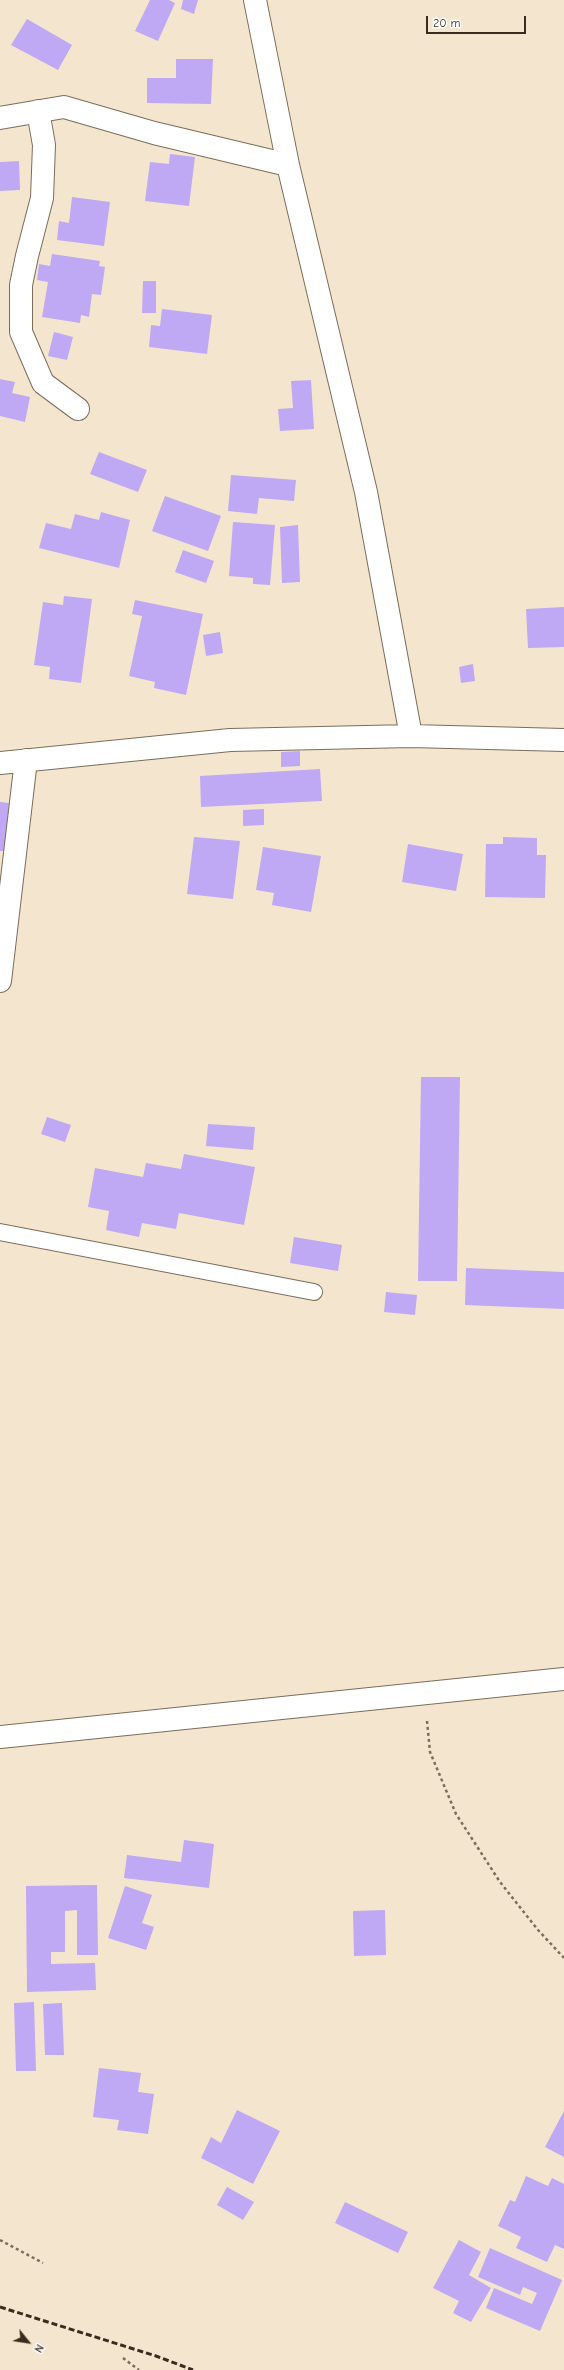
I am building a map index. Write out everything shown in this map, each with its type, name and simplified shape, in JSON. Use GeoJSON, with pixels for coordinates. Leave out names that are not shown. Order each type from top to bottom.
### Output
{"type":"FeatureCollection","features":[{"type":"Feature","properties":{"kind":"street"},"geometry":{"type":"LineString","coordinates":[[255,0],[288,165],[366,492],[411,736]]}},
{"type":"Feature","properties":{"kind":"street"},"geometry":{"type":"LineString","coordinates":[[0,118],[64,107],[154,133],[288,165]]}},
{"type":"Feature","properties":{"kind":"street"},"geometry":{"type":"LineString","coordinates":[[38,111],[44,145],[42,198],[26,256],[22,285],[21,332],[43,383],[78,409]]}},
{"type":"Feature","properties":{"kind":"street"},"geometry":{"type":"LineString","coordinates":[[0,763],[230,740],[411,736],[564,740]]}},
{"type":"Feature","properties":{"kind":"street"},"geometry":{"type":"LineString","coordinates":[[0,981],[26,760]]}},
{"type":"Feature","properties":{"kind":"street"},"geometry":{"type":"LineString","coordinates":[[0,1737],[564,1679]]}},
{"type":"Feature","properties":{"kind":"lane"},"geometry":{"type":"LineString","coordinates":[[0,1232],[314,1292]]}},
{"type":"Feature","properties":{"kind":"path"},"geometry":{"type":"LineString","coordinates":[[425,1694],[430,1752],[456,1814],[500,1882],[538,1930],[564,1958]]}},
{"type":"Feature","properties":{"kind":"path"},"geometry":{"type":"LineString","coordinates":[[0,2240],[43,2263]]}},
{"type":"Feature","properties":{"kind":"path"},"geometry":{"type":"LineString","coordinates":[[124,2358],[139,2370]]}},
{"type":"Feature","properties":{"kind":"building"},"geometry":{"type":"Polygon","coordinates":[[[150,0],[169,0],[175,3],[158,41],[135,31],[150,0]]]}},
{"type":"Feature","properties":{"kind":"building"},"geometry":{"type":"Polygon","coordinates":[[[183,0],[198,0],[194,14],[181,9],[183,0]]]}},
{"type":"Feature","properties":{"kind":"building"},"geometry":{"type":"Polygon","coordinates":[[[27,19],[72,45],[58,70],[11,45],[27,19]]]}},
{"type":"Feature","properties":{"kind":"building"},"geometry":{"type":"Polygon","coordinates":[[[176,59],[213,59],[211,104],[147,103],[147,78],[176,78],[176,59]]]}},
{"type":"Feature","properties":{"kind":"building"},"geometry":{"type":"Polygon","coordinates":[[[170,154],[195,157],[189,206],[145,201],[150,162],[169,164],[170,154]]]}},
{"type":"Feature","properties":{"kind":"building"},"geometry":{"type":"Polygon","coordinates":[[[19,161],[20,190],[0,191],[0,162],[19,161]]]}},
{"type":"Feature","properties":{"kind":"building"},"geometry":{"type":"Polygon","coordinates":[[[72,197],[110,202],[104,246],[57,240],[59,221],[69,223],[72,197]]]}},
{"type":"Feature","properties":{"kind":"building"},"geometry":{"type":"Polygon","coordinates":[[[52,254],[100,261],[99,266],[105,267],[101,295],[92,294],[89,317],[81,315],[80,323],[42,317],[48,282],[37,280],[39,264],[50,266],[52,254]]]}},
{"type":"Feature","properties":{"kind":"building"},"geometry":{"type":"Polygon","coordinates":[[[143,281],[156,281],[156,313],[142,313],[143,281]]]}},
{"type":"Feature","properties":{"kind":"building"},"geometry":{"type":"Polygon","coordinates":[[[162,309],[212,315],[207,354],[149,347],[151,325],[160,326],[162,309]]]}},
{"type":"Feature","properties":{"kind":"building"},"geometry":{"type":"Polygon","coordinates":[[[54,332],[73,337],[67,360],[48,356],[54,332]]]}},
{"type":"Feature","properties":{"kind":"building"},"geometry":{"type":"Polygon","coordinates":[[[0,379],[15,382],[12,393],[30,397],[25,422],[0,416],[0,379]]]}},
{"type":"Feature","properties":{"kind":"building"},"geometry":{"type":"Polygon","coordinates":[[[311,380],[314,429],[280,431],[278,409],[293,408],[291,381],[311,380]]]}},
{"type":"Feature","properties":{"kind":"building"},"geometry":{"type":"Polygon","coordinates":[[[99,452],[147,470],[138,492],[90,474],[99,452]]]}},
{"type":"Feature","properties":{"kind":"building"},"geometry":{"type":"Polygon","coordinates":[[[231,475],[296,480],[294,501],[259,498],[257,514],[228,511],[231,475]]]}},
{"type":"Feature","properties":{"kind":"building"},"geometry":{"type":"Polygon","coordinates":[[[165,496],[221,516],[208,551],[152,531],[165,496]]]}},
{"type":"Feature","properties":{"kind":"building"},"geometry":{"type":"Polygon","coordinates":[[[101,512],[130,520],[119,568],[39,548],[46,523],[71,529],[75,514],[99,520],[101,512]]]}},
{"type":"Feature","properties":{"kind":"building"},"geometry":{"type":"Polygon","coordinates":[[[233,522],[275,525],[270,585],[253,584],[253,578],[229,576],[233,522]]]}},
{"type":"Feature","properties":{"kind":"building"},"geometry":{"type":"Polygon","coordinates":[[[298,525],[300,582],[282,583],[280,527],[298,525]]]}},
{"type":"Feature","properties":{"kind":"building"},"geometry":{"type":"Polygon","coordinates":[[[183,550],[214,561],[206,583],[175,572],[183,550]]]}},
{"type":"Feature","properties":{"kind":"building"},"geometry":{"type":"Polygon","coordinates":[[[64,596],[92,599],[81,683],[49,679],[50,667],[34,665],[43,602],[63,605],[64,596]]]}},
{"type":"Feature","properties":{"kind":"building"},"geometry":{"type":"Polygon","coordinates":[[[135,600],[203,614],[186,695],[154,688],[155,682],[129,676],[142,616],[132,614],[135,600]]]}},
{"type":"Feature","properties":{"kind":"building"},"geometry":{"type":"Polygon","coordinates":[[[564,607],[564,647],[528,648],[526,609],[564,607]]]}},
{"type":"Feature","properties":{"kind":"building"},"geometry":{"type":"Polygon","coordinates":[[[220,632],[223,653],[206,656],[203,635],[220,632]]]}},
{"type":"Feature","properties":{"kind":"building"},"geometry":{"type":"Polygon","coordinates":[[[473,664],[475,681],[461,683],[459,667],[473,664]]]}},
{"type":"Feature","properties":{"kind":"building"},"geometry":{"type":"Polygon","coordinates":[[[300,751],[300,766],[281,767],[281,752],[300,751]]]}},
{"type":"Feature","properties":{"kind":"building"},"geometry":{"type":"Polygon","coordinates":[[[320,769],[322,801],[201,807],[200,776],[320,769]]]}},
{"type":"Feature","properties":{"kind":"building"},"geometry":{"type":"Polygon","coordinates":[[[0,802],[9,803],[4,851],[0,851],[0,802]]]}},
{"type":"Feature","properties":{"kind":"building"},"geometry":{"type":"Polygon","coordinates":[[[264,809],[264,825],[243,826],[243,810],[264,809]]]}},
{"type":"Feature","properties":{"kind":"building"},"geometry":{"type":"Polygon","coordinates":[[[194,837],[240,841],[233,899],[187,894],[194,837]]]}},
{"type":"Feature","properties":{"kind":"building"},"geometry":{"type":"Polygon","coordinates":[[[503,837],[537,838],[537,855],[546,855],[545,898],[485,897],[486,844],[503,844],[503,837]]]}},
{"type":"Feature","properties":{"kind":"building"},"geometry":{"type":"Polygon","coordinates":[[[408,844],[463,854],[456,891],[402,882],[408,844]]]}},
{"type":"Feature","properties":{"kind":"building"},"geometry":{"type":"Polygon","coordinates":[[[263,847],[321,856],[311,912],[272,905],[274,893],[256,890],[263,847]]]}},
{"type":"Feature","properties":{"kind":"building"},"geometry":{"type":"Polygon","coordinates":[[[421,1077],[460,1077],[457,1281],[418,1281],[421,1077]]]}},
{"type":"Feature","properties":{"kind":"building"},"geometry":{"type":"Polygon","coordinates":[[[47,1117],[71,1125],[65,1142],[41,1134],[47,1117]]]}},
{"type":"Feature","properties":{"kind":"building"},"geometry":{"type":"Polygon","coordinates":[[[208,1124],[255,1127],[253,1150],[206,1146],[208,1124]]]}},
{"type":"Feature","properties":{"kind":"building"},"geometry":{"type":"Polygon","coordinates":[[[184,1154],[255,1167],[244,1225],[179,1213],[176,1229],[142,1223],[139,1237],[106,1230],[109,1211],[88,1207],[95,1168],[143,1177],[146,1163],[181,1169],[184,1154]]]}},
{"type":"Feature","properties":{"kind":"building"},"geometry":{"type":"Polygon","coordinates":[[[294,1237],[342,1245],[338,1271],[290,1263],[294,1237]]]}},
{"type":"Feature","properties":{"kind":"building"},"geometry":{"type":"Polygon","coordinates":[[[466,1268],[564,1272],[564,1309],[465,1305],[466,1268]]]}},
{"type":"Feature","properties":{"kind":"building"},"geometry":{"type":"Polygon","coordinates":[[[386,1292],[417,1295],[415,1315],[384,1312],[386,1292]]]}},
{"type":"Feature","properties":{"kind":"building"},"geometry":{"type":"Polygon","coordinates":[[[184,1840],[214,1844],[209,1888],[124,1878],[127,1855],[181,1862],[184,1840]]]}},
{"type":"Feature","properties":{"kind":"building"},"geometry":{"type":"Polygon","coordinates":[[[97,1885],[98,1955],[77,1955],[77,1910],[65,1911],[65,1952],[51,1952],[51,1964],[95,1963],[96,1990],[27,1992],[26,1886],[97,1885]]]}},
{"type":"Feature","properties":{"kind":"building"},"geometry":{"type":"Polygon","coordinates":[[[125,1886],[152,1895],[142,1923],[154,1927],[146,1950],[108,1938],[125,1886]]]}},
{"type":"Feature","properties":{"kind":"building"},"geometry":{"type":"Polygon","coordinates":[[[385,1910],[386,1955],[354,1956],[353,1911],[385,1910]]]}},
{"type":"Feature","properties":{"kind":"building"},"geometry":{"type":"Polygon","coordinates":[[[34,2002],[36,2071],[16,2071],[14,2003],[34,2002]]]}},
{"type":"Feature","properties":{"kind":"building"},"geometry":{"type":"Polygon","coordinates":[[[62,2003],[64,2055],[45,2055],[43,2004],[62,2003]]]}},
{"type":"Feature","properties":{"kind":"building"},"geometry":{"type":"Polygon","coordinates":[[[99,2068],[141,2073],[138,2092],[154,2094],[148,2134],[117,2130],[119,2120],[93,2117],[99,2068]]]}},
{"type":"Feature","properties":{"kind":"building"},"geometry":{"type":"Polygon","coordinates":[[[237,2110],[280,2131],[253,2184],[201,2158],[211,2137],[221,2143],[237,2110]]]}},
{"type":"Feature","properties":{"kind":"building"},"geometry":{"type":"Polygon","coordinates":[[[564,2111],[564,2157],[545,2147],[564,2111]]]}},
{"type":"Feature","properties":{"kind":"building"},"geometry":{"type":"Polygon","coordinates":[[[526,2176],[548,2186],[552,2178],[564,2184],[564,2249],[555,2245],[547,2262],[516,2248],[521,2237],[498,2226],[510,2200],[515,2202],[526,2176]]]}},
{"type":"Feature","properties":{"kind":"building"},"geometry":{"type":"Polygon","coordinates":[[[227,2187],[254,2202],[243,2220],[217,2205],[227,2187]]]}},
{"type":"Feature","properties":{"kind":"building"},"geometry":{"type":"Polygon","coordinates":[[[345,2202],[408,2232],[398,2253],[335,2223],[345,2202]]]}},
{"type":"Feature","properties":{"kind":"building"},"geometry":{"type":"Polygon","coordinates":[[[459,2240],[481,2252],[469,2275],[491,2288],[471,2322],[453,2313],[459,2301],[433,2288],[459,2240]]]}},
{"type":"Feature","properties":{"kind":"building"},"geometry":{"type":"Polygon","coordinates":[[[490,2248],[562,2280],[540,2331],[486,2308],[494,2288],[532,2304],[537,2293],[523,2287],[520,2295],[478,2277],[490,2248]]]}},
{"type":"Feature","properties":{"kind":"railway"},"geometry":{"type":"LineString","coordinates":[[0,2307],[156,2356],[193,2370]]}}]}
